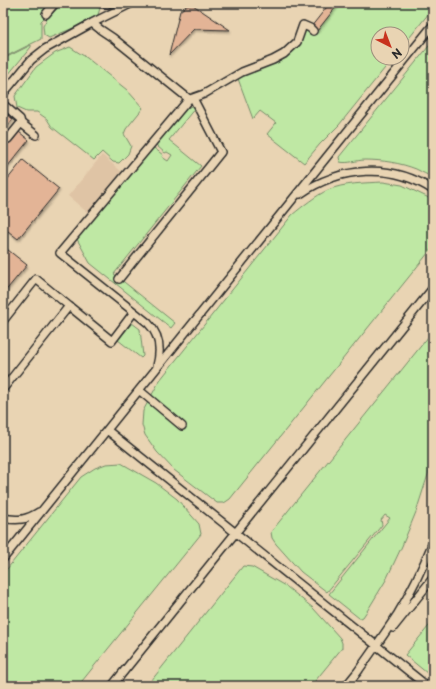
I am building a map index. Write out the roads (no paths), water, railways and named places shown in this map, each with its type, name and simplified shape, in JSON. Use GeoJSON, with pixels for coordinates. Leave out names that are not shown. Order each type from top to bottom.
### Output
{"type":"FeatureCollection","features":[{"type":"Feature","properties":{"kind":"street"},"geometry":{"type":"LineString","coordinates":[[46,14],[55,3]]}},
{"type":"Feature","properties":{"kind":"street"},"geometry":{"type":"LineString","coordinates":[[100,3],[109,3]]}},
{"type":"Feature","properties":{"kind":"street"},"geometry":{"type":"LineString","coordinates":[[3,94],[31,60],[45,49],[92,22],[132,3]]}},
{"type":"Feature","properties":{"kind":"street"},"geometry":{"type":"LineString","coordinates":[[92,22],[191,98],[221,152],[119,279]]}},
{"type":"Feature","properties":{"kind":"street"},"geometry":{"type":"LineString","coordinates":[[153,373],[158,360],[159,344],[154,329],[60,253],[191,98],[204,94],[242,72],[284,54],[297,42],[303,25],[313,31]]}},
{"type":"Feature","properties":{"kind":"street"},"geometry":{"type":"LineString","coordinates":[[3,559],[433,25]]}},
{"type":"Feature","properties":{"kind":"street"},"geometry":{"type":"LineString","coordinates":[[3,104],[20,119],[21,123],[36,135]]}},
{"type":"Feature","properties":{"kind":"street"},"geometry":{"type":"LineString","coordinates":[[8,139],[21,123]]}},
{"type":"Feature","properties":{"kind":"street"},"geometry":{"type":"LineString","coordinates":[[290,203],[300,194],[319,183],[338,175],[354,172],[376,171],[393,173],[418,181],[433,190]]}},
{"type":"Feature","properties":{"kind":"street"},"geometry":{"type":"LineString","coordinates":[[3,321],[36,279],[112,340],[134,312]]}},
{"type":"Feature","properties":{"kind":"street"},"geometry":{"type":"LineString","coordinates":[[112,686],[433,288]]}},
{"type":"Feature","properties":{"kind":"street"},"geometry":{"type":"LineString","coordinates":[[3,389],[69,306]]}},
{"type":"Feature","properties":{"kind":"street"},"geometry":{"type":"LineString","coordinates":[[139,390],[182,426]]}},
{"type":"Feature","properties":{"kind":"street"},"geometry":{"type":"LineString","coordinates":[[107,430],[427,686]]}},
{"type":"Feature","properties":{"kind":"street"},"geometry":{"type":"LineString","coordinates":[[3,518],[22,520],[34,515],[44,508]]}},
{"type":"Feature","properties":{"kind":"street"},"geometry":{"type":"LineString","coordinates":[[377,646],[411,590],[427,558],[433,542]]}},
{"type":"Feature","properties":{"kind":"street"},"geometry":{"type":"LineString","coordinates":[[346,686],[433,578]]}},
{"type":"Feature","properties":{"kind":"tunnel"},"geometry":{"type":"LineString","coordinates":[[3,145],[8,139]]}}]}
